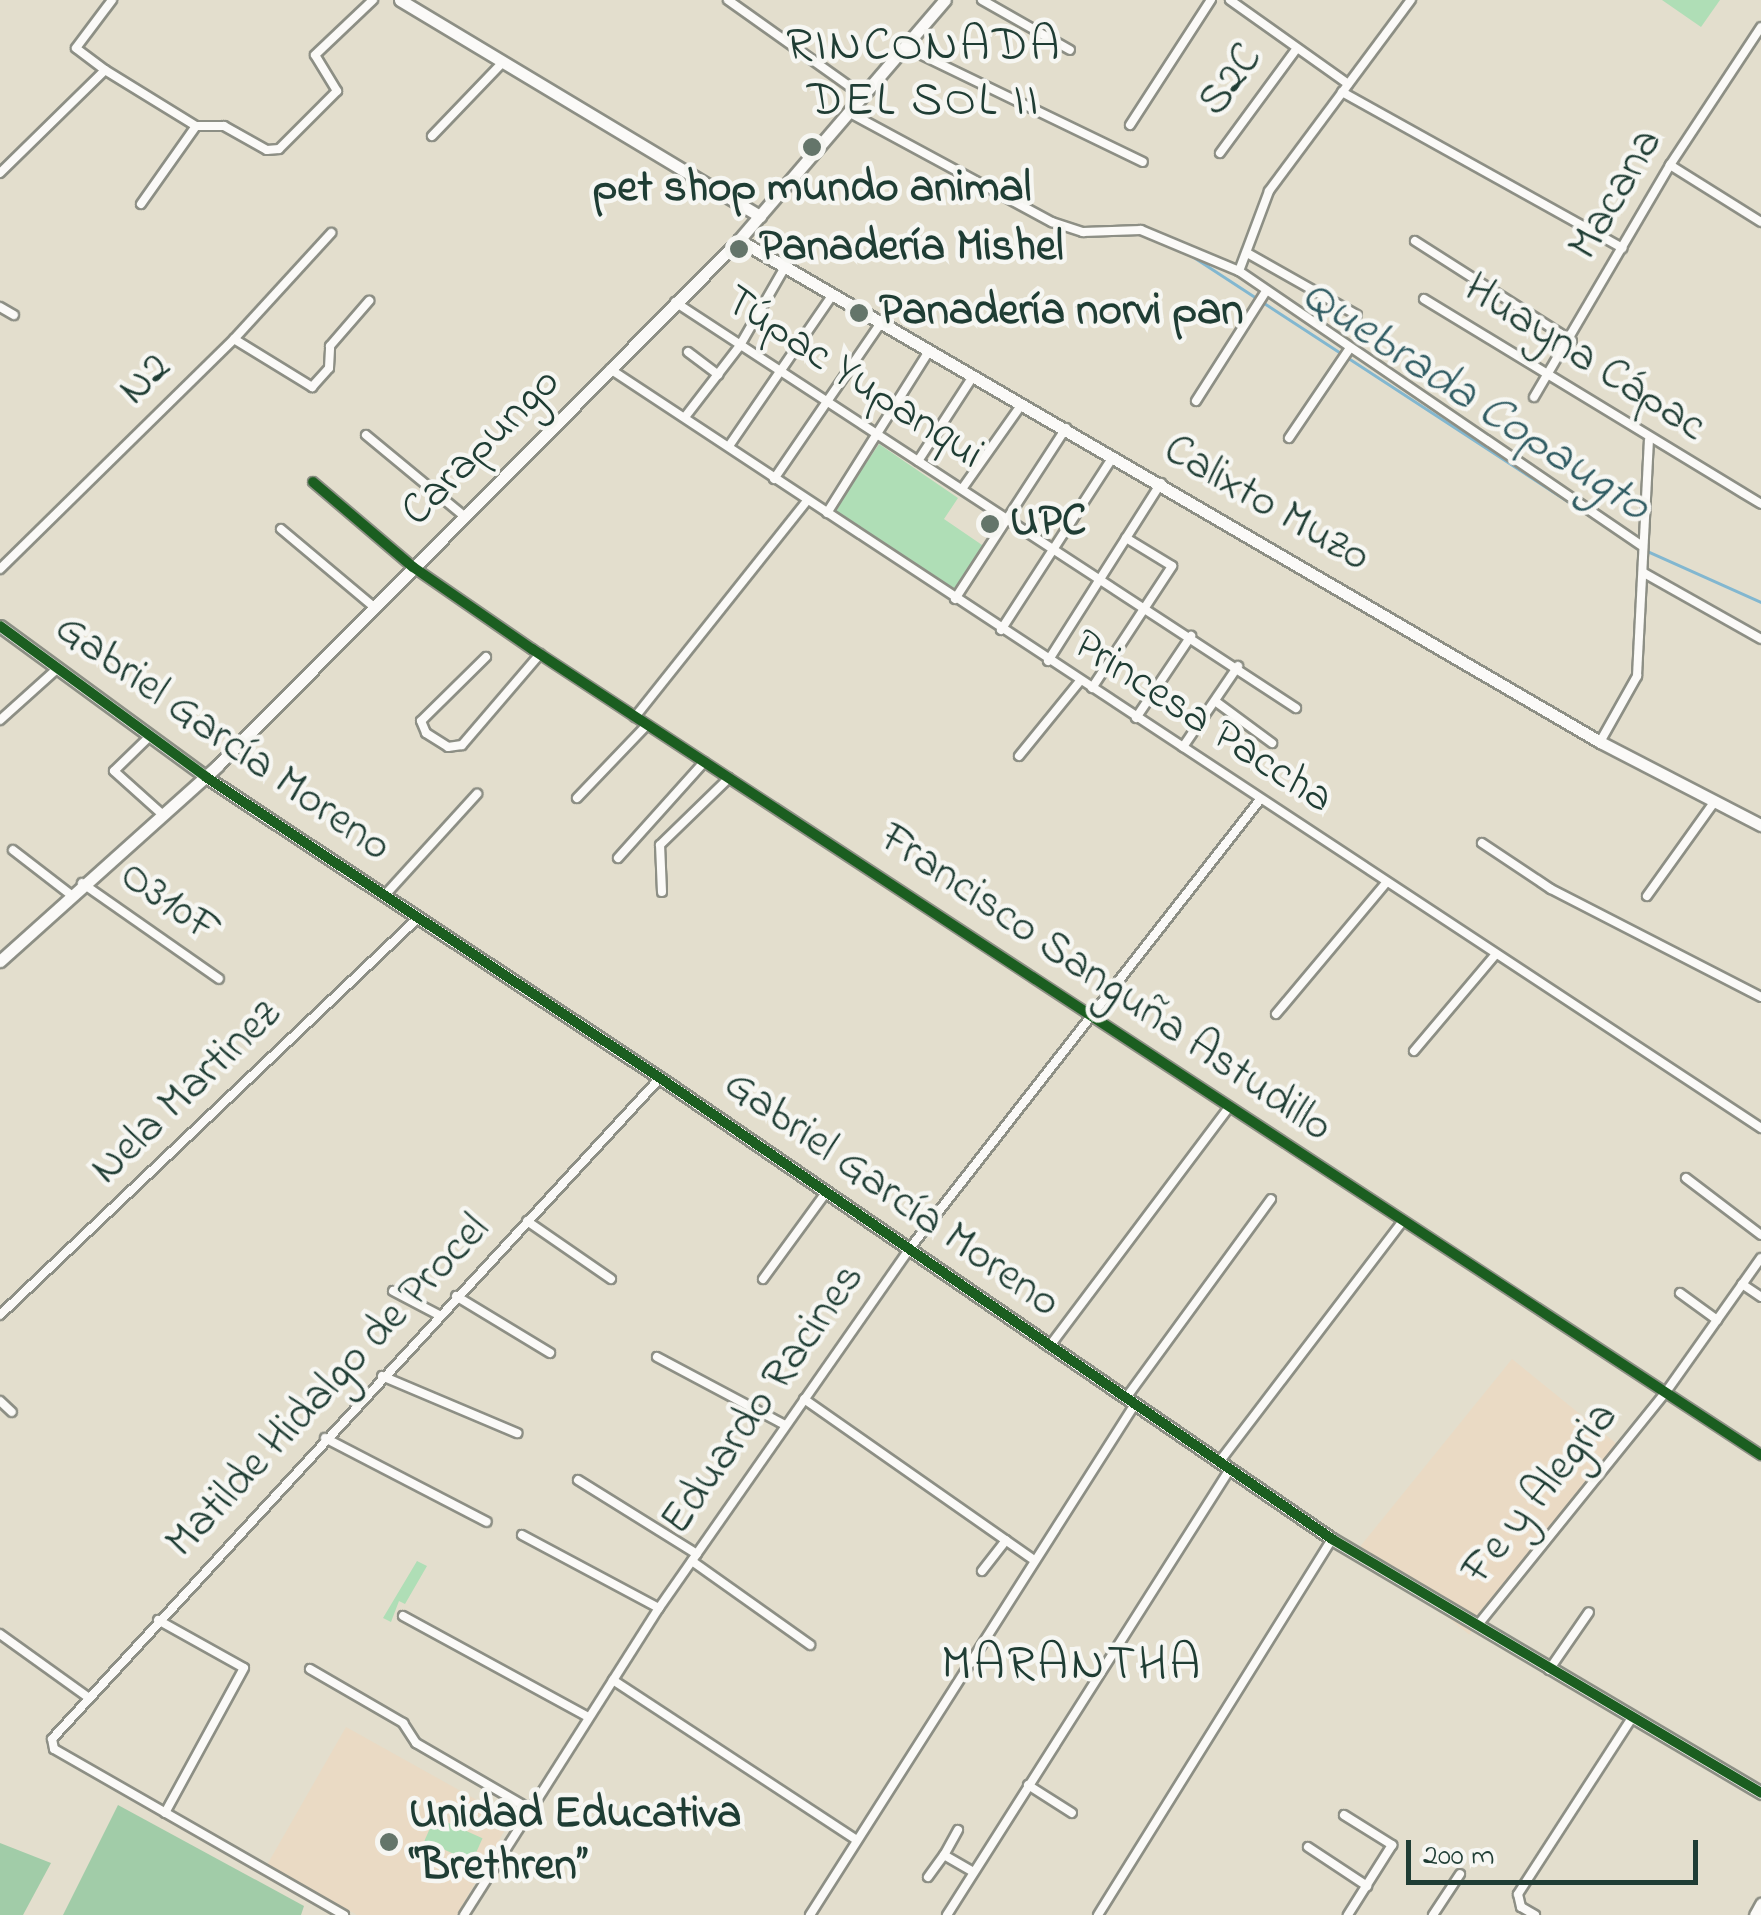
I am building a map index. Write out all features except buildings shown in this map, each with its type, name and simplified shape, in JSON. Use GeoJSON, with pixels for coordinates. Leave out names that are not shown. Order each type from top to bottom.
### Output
{"type":"FeatureCollection","features":[{"type":"Feature","properties":{"kind":"street"},"geometry":{"type":"LineString","coordinates":[[112,0],[76,46],[105,70],[196,126],[224,126],[267,150],[279,148],[337,91],[315,55],[373,0]]}},
{"type":"Feature","properties":{"kind":"street"},"geometry":{"type":"LineString","coordinates":[[400,0],[760,216]]}},
{"type":"Feature","properties":{"kind":"street"},"geometry":{"type":"LineString","coordinates":[[728,0],[864,96]]}},
{"type":"Feature","properties":{"kind":"street"},"geometry":{"type":"LineString","coordinates":[[982,0],[1070,50]]}},
{"type":"Feature","properties":{"kind":"street"},"geometry":{"type":"LineString","coordinates":[[1130,125],[1211,0]]}},
{"type":"Feature","properties":{"kind":"street"},"geometry":{"type":"LineString","coordinates":[[1230,0],[1345,88],[1622,248]]}},
{"type":"Feature","properties":{"kind":"street"},"geometry":{"type":"LineString","coordinates":[[1239,271],[1249,254],[1270,191],[1410,0]]}},
{"type":"Feature","properties":{"kind":"street","name":"Carapungo"},"geometry":{"type":"LineString","coordinates":[[0,961],[82,883],[206,777],[739,240],[940,3]]}},
{"type":"Feature","properties":{"kind":"street","name":"Macana"},"geometry":{"type":"LineString","coordinates":[[1534,397],[1572,341],[1670,165],[1761,27]]}},
{"type":"Feature","properties":{"kind":"street"},"geometry":{"type":"LineString","coordinates":[[905,47],[1143,162]]}},
{"type":"Feature","properties":{"kind":"street","name":"S2C"},"geometry":{"type":"LineString","coordinates":[[1220,154],[1297,48]]}},
{"type":"Feature","properties":{"kind":"street"},"geometry":{"type":"LineString","coordinates":[[432,136],[503,62]]}},
{"type":"Feature","properties":{"kind":"street"},"geometry":{"type":"LineString","coordinates":[[0,173],[105,70]]}},
{"type":"Feature","properties":{"kind":"street"},"geometry":{"type":"LineString","coordinates":[[850,113],[1052,222],[1083,232],[1141,230],[1239,271],[1641,545]]}},
{"type":"Feature","properties":{"kind":"street"},"geometry":{"type":"LineString","coordinates":[[141,204],[196,126]]}},
{"type":"Feature","properties":{"kind":"street"},"geometry":{"type":"LineString","coordinates":[[1670,165],[1761,222]]}},
{"type":"Feature","properties":{"kind":"street","name":"N2"},"geometry":{"type":"LineString","coordinates":[[0,569],[234,339],[332,233]]}},
{"type":"Feature","properties":{"kind":"street","name":"Calixto Muzo"},"geometry":{"type":"LineString","coordinates":[[739,240],[972,378],[1162,483],[1600,742],[1761,825]]}},
{"type":"Feature","properties":{"kind":"street"},"geometry":{"type":"LineString","coordinates":[[1415,241],[1572,341]]}},
{"type":"Feature","properties":{"kind":"street"},"geometry":{"type":"LineString","coordinates":[[1249,254],[1357,315]]}},
{"type":"Feature","properties":{"kind":"street"},"geometry":{"type":"LineString","coordinates":[[686,417],[739,347],[785,267]]}},
{"type":"Feature","properties":{"kind":"street"},"geometry":{"type":"LineString","coordinates":[[1196,400],[1266,291]]}},
{"type":"Feature","properties":{"kind":"street"},"geometry":{"type":"LineString","coordinates":[[729,446],[833,294]]}},
{"type":"Feature","properties":{"kind":"street","name":"Huayna Cápac"},"geometry":{"type":"LineString","coordinates":[[1424,299],[1550,374],[1649,440],[1761,504]]}},
{"type":"Feature","properties":{"kind":"street"},"geometry":{"type":"LineString","coordinates":[[234,339],[312,387],[330,368],[330,346],[369,302]]}},
{"type":"Feature","properties":{"kind":"street","name":"Túpac Yupanqui"},"geometry":{"type":"LineString","coordinates":[[675,302],[739,347],[1238,666],[1296,708]]}},
{"type":"Feature","properties":{"kind":"street"},"geometry":{"type":"LineString","coordinates":[[0,306],[14,315]]}},
{"type":"Feature","properties":{"kind":"street"},"geometry":{"type":"LineString","coordinates":[[774,479],[881,323]]}},
{"type":"Feature","properties":{"kind":"street"},"geometry":{"type":"LineString","coordinates":[[1289,438],[1350,348]]}},
{"type":"Feature","properties":{"kind":"street"},"geometry":{"type":"LineString","coordinates":[[827,513],[930,351]]}},
{"type":"Feature","properties":{"kind":"street"},"geometry":{"type":"LineString","coordinates":[[688,352],[718,375]]}},
{"type":"Feature","properties":{"kind":"street","name":"Princesa Paccha"},"geometry":{"type":"LineString","coordinates":[[610,369],[954,600],[1761,1128]]}},
{"type":"Feature","properties":{"kind":"street"},"geometry":{"type":"LineString","coordinates":[[918,461],[972,378]]}},
{"type":"Feature","properties":{"kind":"street"},"geometry":{"type":"LineString","coordinates":[[962,490],[1022,404]]}},
{"type":"Feature","properties":{"kind":"street"},"geometry":{"type":"LineString","coordinates":[[954,600],[1066,428]]}},
{"type":"Feature","properties":{"kind":"street"},"geometry":{"type":"LineString","coordinates":[[366,436],[464,516]]}},
{"type":"Feature","properties":{"kind":"street"},"geometry":{"type":"LineString","coordinates":[[1600,742],[1637,676],[1649,440]]}},
{"type":"Feature","properties":{"kind":"street"},"geometry":{"type":"LineString","coordinates":[[1001,630],[1113,457]]}},
{"type":"Feature","properties":{"kind":"street","name":"Francisco Sanguña Astudillo"},"geometry":{"type":"LineString","coordinates":[[314,482],[413,568],[540,654],[1761,1455]]}},
{"type":"Feature","properties":{"kind":"street"},"geometry":{"type":"LineString","coordinates":[[1048,661],[1162,483]]}},
{"type":"Feature","properties":{"kind":"street"},"geometry":{"type":"LineString","coordinates":[[635,716],[807,500]]}},
{"type":"Feature","properties":{"kind":"street"},"geometry":{"type":"LineString","coordinates":[[281,528],[374,607]]}},
{"type":"Feature","properties":{"kind":"street"},"geometry":{"type":"LineString","coordinates":[[1092,688],[1172,566],[1126,538]]}},
{"type":"Feature","properties":{"kind":"street"},"geometry":{"type":"LineString","coordinates":[[1644,573],[1761,640]]}},
{"type":"Feature","properties":{"kind":"street","name":"Gabriel García Moreno"},"geometry":{"type":"LineString","coordinates":[[0,626],[206,777],[660,1078],[907,1252],[1332,1539],[1761,1793]]}},
{"type":"Feature","properties":{"kind":"street"},"geometry":{"type":"LineString","coordinates":[[1136,718],[1191,636]]}},
{"type":"Feature","properties":{"kind":"street"},"geometry":{"type":"LineString","coordinates":[[486,657],[421,721],[426,733],[448,748],[462,745],[540,654]]}},
{"type":"Feature","properties":{"kind":"street"},"geometry":{"type":"LineString","coordinates":[[1183,748],[1238,666]]}},
{"type":"Feature","properties":{"kind":"street"},"geometry":{"type":"LineString","coordinates":[[0,720],[58,668]]}},
{"type":"Feature","properties":{"kind":"street"},"geometry":{"type":"LineString","coordinates":[[1019,756],[1080,680]]}},
{"type":"Feature","properties":{"kind":"street"},"geometry":{"type":"LineString","coordinates":[[1215,701],[1272,743]]}},
{"type":"Feature","properties":{"kind":"street"},"geometry":{"type":"LineString","coordinates":[[577,798],[647,725]]}},
{"type":"Feature","properties":{"kind":"street"},"geometry":{"type":"LineString","coordinates":[[150,736],[114,771],[162,814]]}},
{"type":"Feature","properties":{"kind":"street"},"geometry":{"type":"LineString","coordinates":[[618,858],[704,762]]}},
{"type":"Feature","properties":{"kind":"street"},"geometry":{"type":"LineString","coordinates":[[662,892],[660,846],[729,778]]}},
{"type":"Feature","properties":{"kind":"street"},"geometry":{"type":"LineString","coordinates":[[385,894],[477,794]]}},
{"type":"Feature","properties":{"kind":"street","name":"Eduardo Racines"},"geometry":{"type":"LineString","coordinates":[[464,1915],[528,1808],[659,1608],[907,1252],[1260,801]]}},
{"type":"Feature","properties":{"kind":"street"},"geometry":{"type":"LineString","coordinates":[[1647,896],[1715,802]]}},
{"type":"Feature","properties":{"kind":"street"},"geometry":{"type":"LineString","coordinates":[[1482,843],[1552,888],[1761,997]]}},
{"type":"Feature","properties":{"kind":"street"},"geometry":{"type":"LineString","coordinates":[[12,850],[70,894]]}},
{"type":"Feature","properties":{"kind":"street","name":"O310F"},"geometry":{"type":"LineString","coordinates":[[82,883],[219,978]]}},
{"type":"Feature","properties":{"kind":"street"},"geometry":{"type":"LineString","coordinates":[[1276,1014],[1386,883]]}},
{"type":"Feature","properties":{"kind":"street","name":"Nela Martinez"},"geometry":{"type":"LineString","coordinates":[[0,1316],[418,917]]}},
{"type":"Feature","properties":{"kind":"street"},"geometry":{"type":"LineString","coordinates":[[1414,1050],[1494,955]]}},
{"type":"Feature","properties":{"kind":"street","name":"Matilde Hidalgo de Procel"},"geometry":{"type":"LineString","coordinates":[[165,1812],[51,1745],[158,1620],[660,1078]]}},
{"type":"Feature","properties":{"kind":"street"},"geometry":{"type":"LineString","coordinates":[[1049,1346],[1229,1108]]}},
{"type":"Feature","properties":{"kind":"street"},"geometry":{"type":"LineString","coordinates":[[1686,1178],[1761,1235]]}},
{"type":"Feature","properties":{"kind":"street"},"geometry":{"type":"LineString","coordinates":[[763,1279],[825,1194]]}},
{"type":"Feature","properties":{"kind":"street"},"geometry":{"type":"LineString","coordinates":[[810,1915],[1131,1401],[1270,1198]]}},
{"type":"Feature","properties":{"kind":"street"},"geometry":{"type":"LineString","coordinates":[[526,1221],[611,1279]]}},
{"type":"Feature","properties":{"kind":"street"},"geometry":{"type":"LineString","coordinates":[[947,1915],[1225,1465],[1402,1222]]}},
{"type":"Feature","properties":{"kind":"street","name":"Fe y Alegria"},"geometry":{"type":"LineString","coordinates":[[1477,1626],[1666,1392],[1761,1258]]}},
{"type":"Feature","properties":{"kind":"street"},"geometry":{"type":"LineString","coordinates":[[1742,1284],[1761,1297]]}},
{"type":"Feature","properties":{"kind":"street"},"geometry":{"type":"LineString","coordinates":[[393,1291],[439,1315]]}},
{"type":"Feature","properties":{"kind":"street"},"geometry":{"type":"LineString","coordinates":[[1680,1293],[1717,1320]]}},
{"type":"Feature","properties":{"kind":"street"},"geometry":{"type":"LineString","coordinates":[[456,1296],[550,1353]]}},
{"type":"Feature","properties":{"kind":"street"},"geometry":{"type":"LineString","coordinates":[[657,1357],[785,1425]]}},
{"type":"Feature","properties":{"kind":"street"},"geometry":{"type":"LineString","coordinates":[[382,1376],[517,1433]]}},
{"type":"Feature","properties":{"kind":"street"},"geometry":{"type":"LineString","coordinates":[[804,1398],[1031,1558]]}},
{"type":"Feature","properties":{"kind":"street"},"geometry":{"type":"LineString","coordinates":[[0,1401],[12,1412]]}},
{"type":"Feature","properties":{"kind":"street"},"geometry":{"type":"LineString","coordinates":[[325,1438],[487,1522]]}},
{"type":"Feature","properties":{"kind":"street"},"geometry":{"type":"LineString","coordinates":[[578,1480],[694,1557],[810,1645]]}},
{"type":"Feature","properties":{"kind":"street"},"geometry":{"type":"LineString","coordinates":[[522,1535],[659,1608]]}},
{"type":"Feature","properties":{"kind":"street"},"geometry":{"type":"LineString","coordinates":[[1098,1915],[1332,1539]]}},
{"type":"Feature","properties":{"kind":"street"},"geometry":{"type":"LineString","coordinates":[[982,1571],[1006,1540]]}},
{"type":"Feature","properties":{"kind":"street"},"geometry":{"type":"LineString","coordinates":[[1550,1670],[1589,1612]]}},
{"type":"Feature","properties":{"kind":"street"},"geometry":{"type":"LineString","coordinates":[[403,1616],[588,1717]]}},
{"type":"Feature","properties":{"kind":"street"},"geometry":{"type":"LineString","coordinates":[[158,1620],[244,1668],[165,1812],[344,1915]]}},
{"type":"Feature","properties":{"kind":"street"},"geometry":{"type":"LineString","coordinates":[[0,1634],[88,1698]]}},
{"type":"Feature","properties":{"kind":"street"},"geometry":{"type":"LineString","coordinates":[[310,1668],[403,1723],[416,1743],[528,1808]]}},
{"type":"Feature","properties":{"kind":"street"},"geometry":{"type":"LineString","coordinates":[[613,1680],[856,1839]]}},
{"type":"Feature","properties":{"kind":"street"},"geometry":{"type":"LineString","coordinates":[[1536,1915],[1521,1907],[1518,1894],[1631,1719]]}},
{"type":"Feature","properties":{"kind":"street"},"geometry":{"type":"LineString","coordinates":[[1028,1785],[1072,1813]]}},
{"type":"Feature","properties":{"kind":"street"},"geometry":{"type":"LineString","coordinates":[[1344,1815],[1392,1845],[1348,1915]]}},
{"type":"Feature","properties":{"kind":"street"},"geometry":{"type":"LineString","coordinates":[[928,1877],[958,1830]]}},
{"type":"Feature","properties":{"kind":"street"},"geometry":{"type":"LineString","coordinates":[[1308,1847],[1368,1886]]}},
{"type":"Feature","properties":{"kind":"street"},"geometry":{"type":"LineString","coordinates":[[944,1855],[974,1872]]}},
{"type":"Feature","properties":{"kind":"street"},"geometry":{"type":"LineString","coordinates":[[1433,1915],[1460,1874]]}},
{"type":"Feature","properties":{"kind":"street"},"geometry":{"type":"LineString","coordinates":[[1755,1915],[1761,1904]]}},
{"type":"Feature","properties":{"kind":"shaded area"},"geometry":{"type":"Polygon","coordinates":[[[1512,1359],[1621,1447],[1469,1634],[1360,1546],[1512,1359]]]}},
{"type":"Feature","properties":{"kind":"shaded area","name":"Unidad Educativa “Brethren”"},"geometry":{"type":"Polygon","coordinates":[[[346,1727],[511,1819],[457,1915],[357,1915],[267,1865],[346,1727]]]}},
{"type":"Feature","properties":{"kind":"green space"},"geometry":{"type":"Polygon","coordinates":[[[1662,0],[1720,0],[1701,27],[1662,0]]]}},
{"type":"Feature","properties":{"kind":"green space"},"geometry":{"type":"Polygon","coordinates":[[[879,444],[958,498],[944,519],[985,547],[953,593],[833,512],[879,444]]]}},
{"type":"Feature","properties":{"kind":"green space"},"geometry":{"type":"Polygon","coordinates":[[[417,1561],[427,1566],[405,1604],[399,1601],[391,1622],[383,1618],[417,1561]]]}},
{"type":"Feature","properties":{"kind":"green space"},"geometry":{"type":"Polygon","coordinates":[[[118,1805],[304,1906],[301,1915],[63,1915],[118,1805]]]}},
{"type":"Feature","properties":{"kind":"green space"},"geometry":{"type":"Polygon","coordinates":[[[435,1817],[483,1838],[472,1862],[424,1841],[435,1817]]]}},
{"type":"Feature","properties":{"kind":"green space"},"geometry":{"type":"Polygon","coordinates":[[[0,1843],[51,1863],[23,1915],[0,1915],[0,1843]]]}},
{"type":"Feature","properties":{"kind":"waterway","name":"Quebrada Copaugto"},"geometry":{"type":"LineString","coordinates":[[1186,252],[1635,545]]}},
{"type":"Feature","properties":{"kind":"waterway","name":"Quebrada Copaugto"},"geometry":{"type":"LineString","coordinates":[[1647,551],[1761,602]]}},
{"type":"Feature","properties":{"kind":"cycle path"},"geometry":{"type":"LineString","coordinates":[[313,482],[413,567],[532,649],[1761,1455]]}},
{"type":"Feature","properties":{"kind":"cycle path"},"geometry":{"type":"LineString","coordinates":[[0,626],[206,777],[660,1078],[1332,1539],[1761,1793]]}},
{"type":"Feature","properties":{"kind":"place","name":"pet shop mundo animal"},"geometry":{"type":"Point","coordinates":[812,147]}},
{"type":"Feature","properties":{"kind":"place","name":"Panadería Mishel"},"geometry":{"type":"Point","coordinates":[739,249]}},
{"type":"Feature","properties":{"kind":"place","name":"Panadería norvi pan"},"geometry":{"type":"Point","coordinates":[859,313]}},
{"type":"Feature","properties":{"kind":"place","name":"UPC"},"geometry":{"type":"Point","coordinates":[990,524]}},
{"type":"Feature","properties":{"kind":"place","name":"Unidad Educativa “Brethren”"},"geometry":{"type":"Point","coordinates":[389,1842]}},
{"type":"Feature","properties":{"kind":"district","name":"RINCONADA DEL SOL II"},"geometry":{"type":"Point","coordinates":[924,74]}},
{"type":"Feature","properties":{"kind":"district","name":"MARANTHA"},"geometry":{"type":"Point","coordinates":[1072,1666]}}]}
